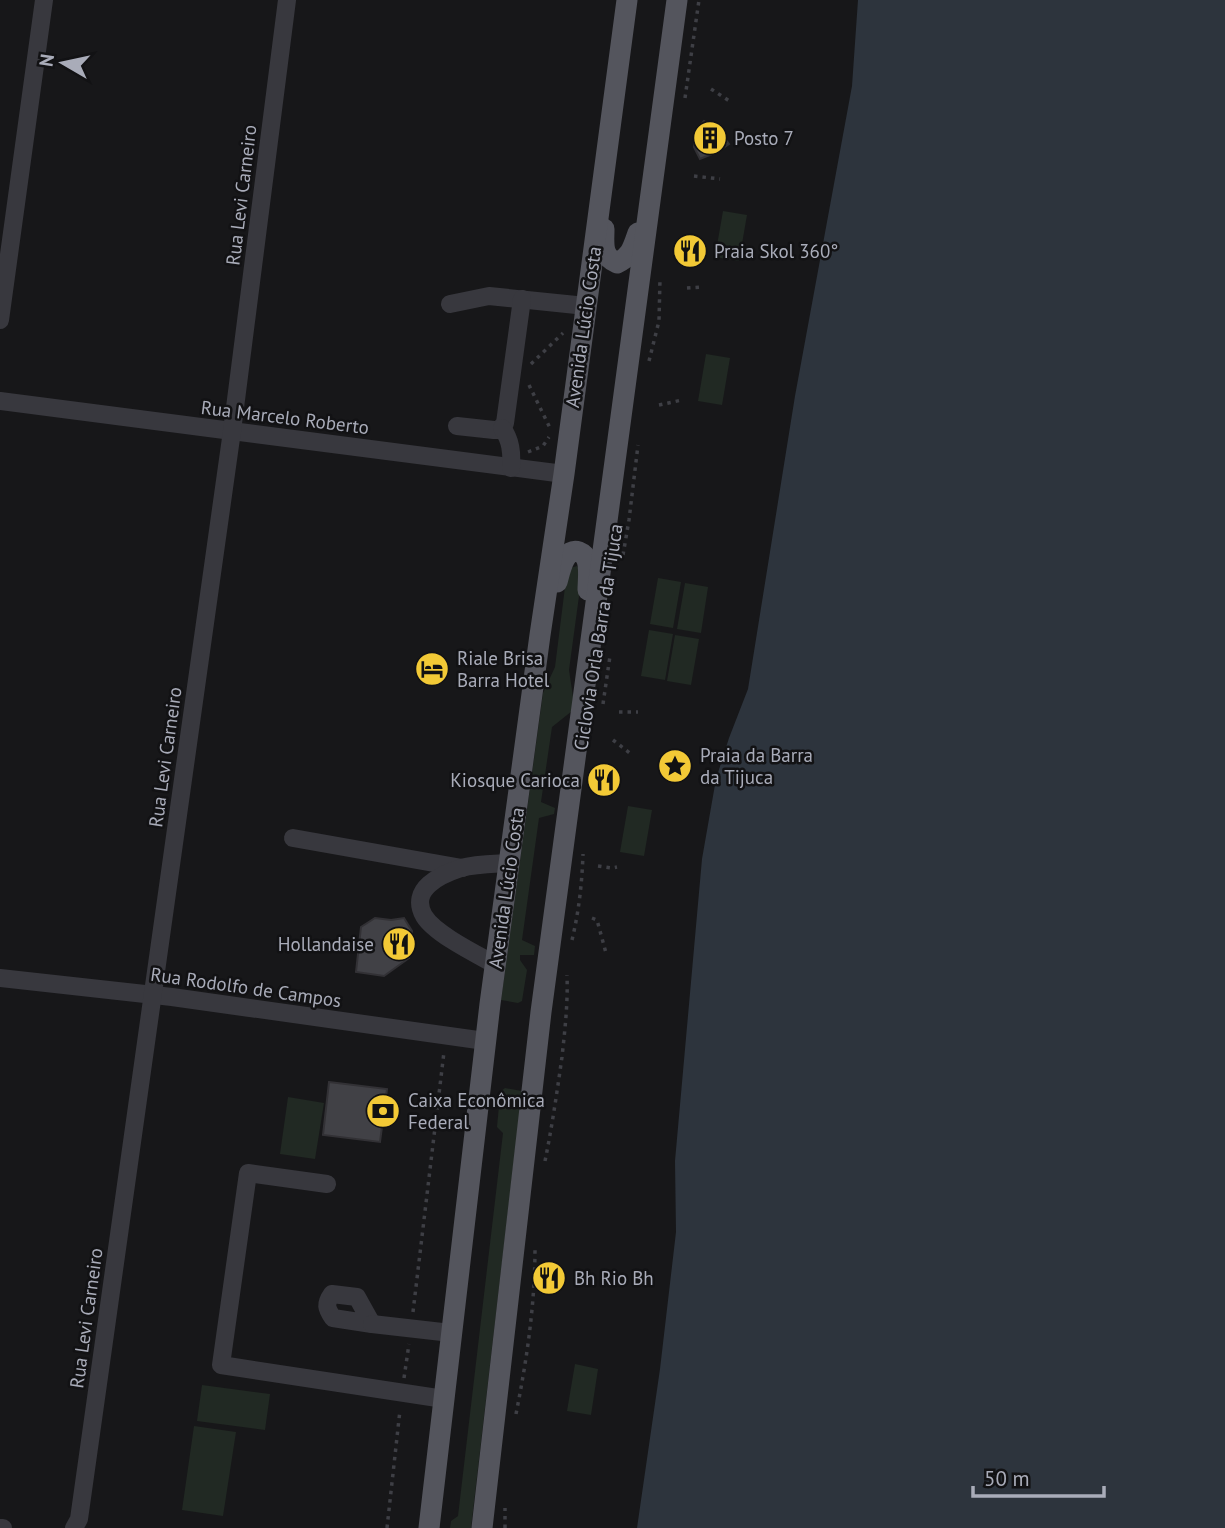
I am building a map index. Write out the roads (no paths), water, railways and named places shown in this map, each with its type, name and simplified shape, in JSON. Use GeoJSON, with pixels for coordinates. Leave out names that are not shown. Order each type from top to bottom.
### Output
{"type":"FeatureCollection","features":[{"type":"Feature","properties":{"kind":"main road","name":"Avenida Lúcio Costa"},"geometry":{"type":"LineString","coordinates":[[429,1528],[485,1041],[627,0]]}},
{"type":"Feature","properties":{"kind":"main road"},"geometry":{"type":"LineString","coordinates":[[482,1528],[541,1012],[600,655],[651,190],[677,0]]}},
{"type":"Feature","properties":{"kind":"main road"},"geometry":{"type":"LineString","coordinates":[[603,181],[604,253],[617,263],[626,260],[632,250],[651,190]]}},
{"type":"Feature","properties":{"kind":"main road"},"geometry":{"type":"LineString","coordinates":[[540,635],[564,560],[574,551],[579,552],[588,562],[600,655]]}},
{"type":"Feature","properties":{"kind":"street"},"geometry":{"type":"LineString","coordinates":[[0,320],[44,0]]}},
{"type":"Feature","properties":{"kind":"street","name":"Rua Levi Carneiro"},"geometry":{"type":"LineString","coordinates":[[76,1523],[232,431],[287,0]]}},
{"type":"Feature","properties":{"kind":"street"},"geometry":{"type":"LineString","coordinates":[[450,304],[484,296],[586,306]]}},
{"type":"Feature","properties":{"kind":"street"},"geometry":{"type":"LineString","coordinates":[[457,426],[499,430],[505,423],[523,299]]}},
{"type":"Feature","properties":{"kind":"street","name":"Rua Marcelo Roberto"},"geometry":{"type":"LineString","coordinates":[[0,401],[232,431],[511,460],[564,474]]}},
{"type":"Feature","properties":{"kind":"street"},"geometry":{"type":"LineString","coordinates":[[502,428],[506,433],[511,460]]}},
{"type":"Feature","properties":{"kind":"street"},"geometry":{"type":"LineString","coordinates":[[293,838],[462,868]]}},
{"type":"Feature","properties":{"kind":"street"},"geometry":{"type":"LineString","coordinates":[[496,965],[447,938],[425,917],[420,905],[422,891],[433,879],[462,868],[509,863]]}},
{"type":"Feature","properties":{"kind":"street","name":"Rua Rodolfo de Campos"},"geometry":{"type":"LineString","coordinates":[[0,978],[152,995],[485,1041]]}},
{"type":"Feature","properties":{"kind":"street"},"geometry":{"type":"LineString","coordinates":[[327,1184],[248,1173],[221,1365],[444,1399]]}},
{"type":"Feature","properties":{"kind":"street"},"geometry":{"type":"LineString","coordinates":[[372,1324],[451,1333]]}},
{"type":"Feature","properties":{"kind":"place","name":"Posto 7"},"geometry":{"type":"Point","coordinates":[710,138]}},
{"type":"Feature","properties":{"kind":"place","name":"Praia Skol 360°"},"geometry":{"type":"Point","coordinates":[690,251]}},
{"type":"Feature","properties":{"kind":"place","name":"Riale Brisa Barra Hotel"},"geometry":{"type":"Point","coordinates":[432,669]}},
{"type":"Feature","properties":{"kind":"place","name":"Praia da Barra da Tijuca"},"geometry":{"type":"Point","coordinates":[675,766]}},
{"type":"Feature","properties":{"kind":"place","name":"Kiosque Carioca"},"geometry":{"type":"Point","coordinates":[604,780]}},
{"type":"Feature","properties":{"kind":"place","name":"Hollandaise"},"geometry":{"type":"Point","coordinates":[399,944]}},
{"type":"Feature","properties":{"kind":"place","name":"Caixa Econômica Federal"},"geometry":{"type":"Point","coordinates":[383,1111]}},
{"type":"Feature","properties":{"kind":"place","name":"Bh Rio Bh"},"geometry":{"type":"Point","coordinates":[549,1278]}}]}
